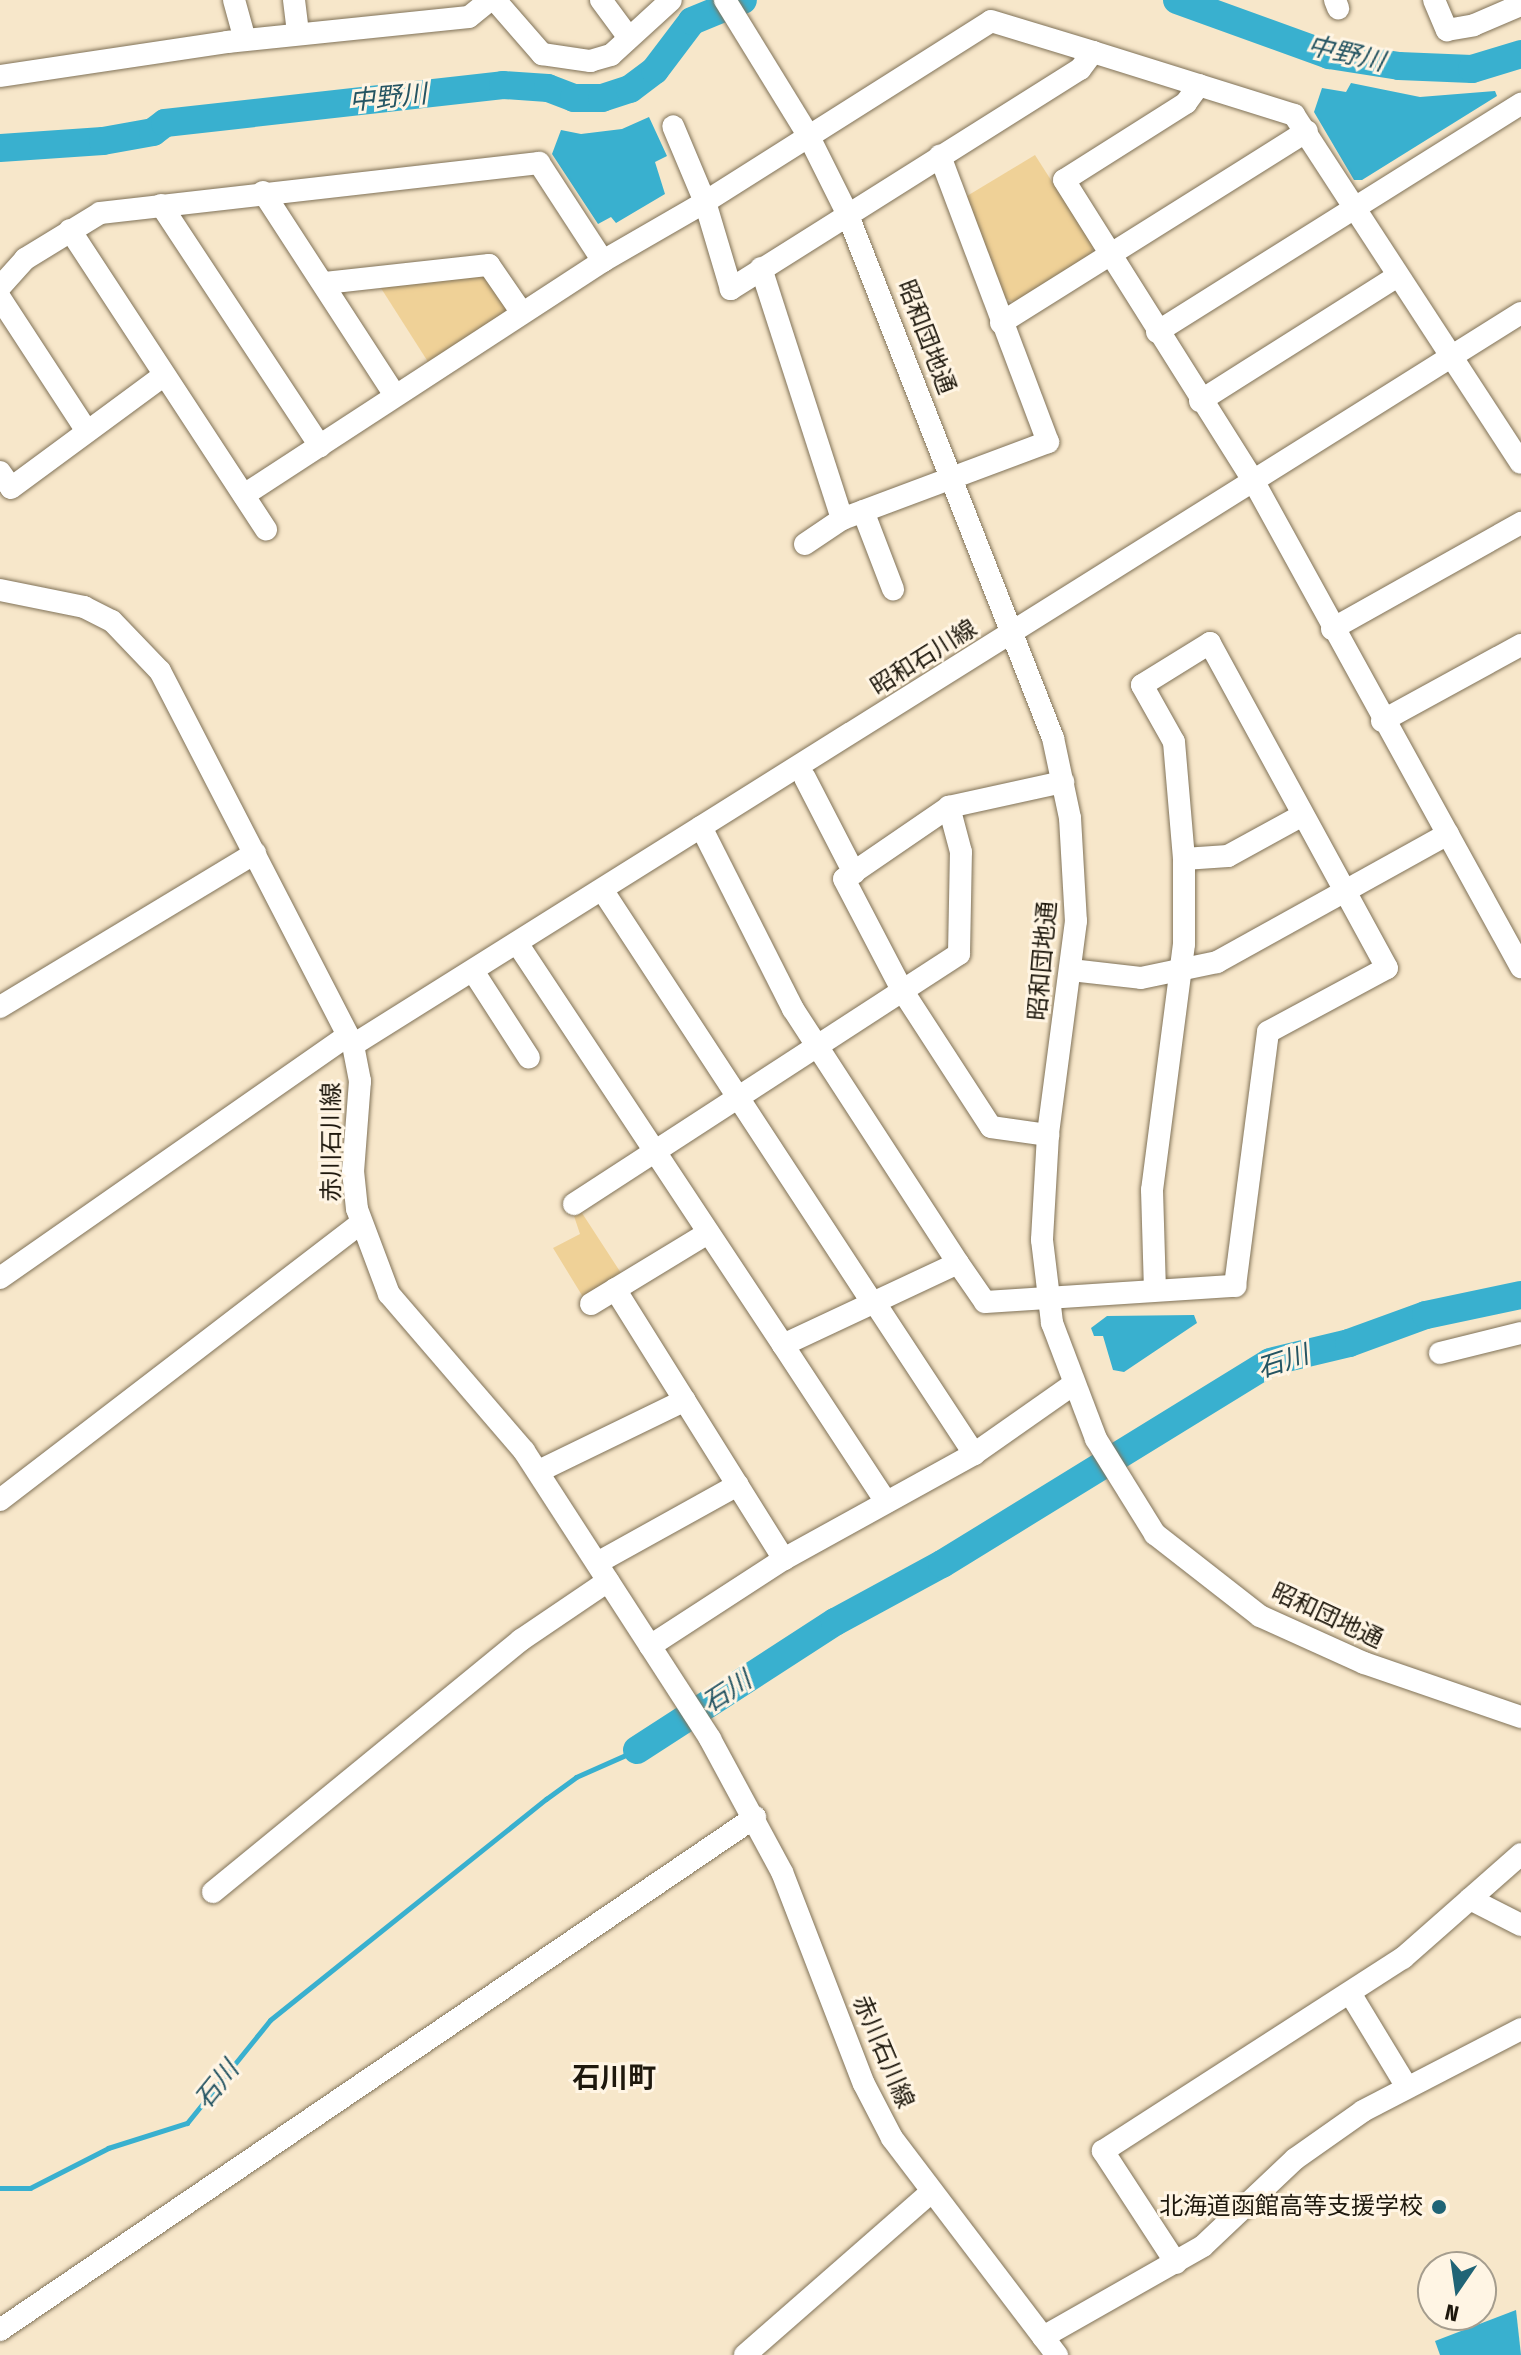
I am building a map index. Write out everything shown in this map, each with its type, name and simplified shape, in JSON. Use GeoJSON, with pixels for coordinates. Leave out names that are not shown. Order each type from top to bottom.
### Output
{"type":"FeatureCollection","features":[{"type":"Feature","properties":{"kind":"street"},"geometry":{"type":"LineString","coordinates":[[234,0],[245,40]]}},
{"type":"Feature","properties":{"kind":"street"},"geometry":{"type":"LineString","coordinates":[[294,0],[298,34]]}},
{"type":"Feature","properties":{"kind":"street"},"geometry":{"type":"LineString","coordinates":[[0,76],[245,40],[469,17],[493,0],[542,54],[600,60],[671,0]]}},
{"type":"Feature","properties":{"kind":"street"},"geometry":{"type":"LineString","coordinates":[[601,0],[629,38]]}},
{"type":"Feature","properties":{"kind":"street","name":"昭和団地通"},"geometry":{"type":"LineString","coordinates":[[725,0],[808,135],[847,213],[953,476],[1053,738],[1063,782],[1076,888],[1071,970],[1048,1135],[1041,1222],[1047,1295],[1072,1385],[1096,1439],[1155,1534],[1260,1616],[1364,1663],[1521,1717]]}},
{"type":"Feature","properties":{"kind":"street"},"geometry":{"type":"LineString","coordinates":[[1434,0],[1447,30],[1474,25],[1521,5]]}},
{"type":"Feature","properties":{"kind":"street"},"geometry":{"type":"LineString","coordinates":[[244,495],[603,261],[705,202],[991,21],[1294,115],[1307,131],[1396,277],[1521,463]]}},
{"type":"Feature","properties":{"kind":"street"},"geometry":{"type":"LineString","coordinates":[[673,126],[705,202],[731,289],[847,213],[1080,69],[1093,52]]}},
{"type":"Feature","properties":{"kind":"street"},"geometry":{"type":"LineString","coordinates":[[1199,85],[1186,103],[1064,180],[1200,401],[1254,482],[1382,721],[1521,967]]}},
{"type":"Feature","properties":{"kind":"street"},"geometry":{"type":"LineString","coordinates":[[1157,332],[1521,104]]}},
{"type":"Feature","properties":{"kind":"street"},"geometry":{"type":"LineString","coordinates":[[1001,323],[1307,131]]}},
{"type":"Feature","properties":{"kind":"street"},"geometry":{"type":"LineString","coordinates":[[805,544],[853,515],[1048,442],[940,156]]}},
{"type":"Feature","properties":{"kind":"street"},"geometry":{"type":"LineString","coordinates":[[0,287],[25,259],[100,213],[263,192],[539,163],[603,261]]}},
{"type":"Feature","properties":{"kind":"street"},"geometry":{"type":"LineString","coordinates":[[263,192],[395,395]]}},
{"type":"Feature","properties":{"kind":"street"},"geometry":{"type":"LineString","coordinates":[[161,205],[320,446]]}},
{"type":"Feature","properties":{"kind":"street"},"geometry":{"type":"LineString","coordinates":[[70,230],[266,530]]}},
{"type":"Feature","properties":{"kind":"street"},"geometry":{"type":"LineString","coordinates":[[325,283],[489,265],[522,313]]}},
{"type":"Feature","properties":{"kind":"street"},"geometry":{"type":"LineString","coordinates":[[761,268],[853,515],[893,589]]}},
{"type":"Feature","properties":{"kind":"street"},"geometry":{"type":"LineString","coordinates":[[1200,401],[1396,277]]}},
{"type":"Feature","properties":{"kind":"street"},"geometry":{"type":"LineString","coordinates":[[0,298],[86,430]]}},
{"type":"Feature","properties":{"kind":"street","name":"昭和石川線"},"geometry":{"type":"LineString","coordinates":[[0,1278],[351,1040],[473,971],[603,891],[1521,313]]}},
{"type":"Feature","properties":{"kind":"street"},"geometry":{"type":"LineString","coordinates":[[0,472],[11,488],[163,376]]}},
{"type":"Feature","properties":{"kind":"street"},"geometry":{"type":"LineString","coordinates":[[1332,629],[1521,523]]}},
{"type":"Feature","properties":{"kind":"street","name":"赤川石川線"},"geometry":{"type":"LineString","coordinates":[[0,590],[84,607],[133,637],[160,671],[351,1040],[360,1081],[353,1171],[360,1224],[389,1294],[539,1471],[683,1695],[755,1817],[802,1921],[864,2084],[892,2138],[930,2193],[1057,2355]]}},
{"type":"Feature","properties":{"kind":"street"},"geometry":{"type":"LineString","coordinates":[[701,827],[793,1009],[985,1302],[1047,1295],[1235,1286],[1268,1032],[1387,968],[1210,643],[1142,685],[1174,742],[1184,859],[1181,972],[1152,1190],[1155,1289]]}},
{"type":"Feature","properties":{"kind":"street"},"geometry":{"type":"LineString","coordinates":[[1382,721],[1521,645]]}},
{"type":"Feature","properties":{"kind":"street"},"geometry":{"type":"LineString","coordinates":[[805,778],[854,873]]}},
{"type":"Feature","properties":{"kind":"street"},"geometry":{"type":"LineString","coordinates":[[1048,1135],[991,1127],[902,990],[844,879],[949,807],[1063,782]]}},
{"type":"Feature","properties":{"kind":"street"},"geometry":{"type":"LineString","coordinates":[[574,1204],[959,954],[961,852],[949,807]]}},
{"type":"Feature","properties":{"kind":"street"},"geometry":{"type":"LineString","coordinates":[[1184,859],[1228,856],[1303,815]]}},
{"type":"Feature","properties":{"kind":"street"},"geometry":{"type":"LineString","coordinates":[[1071,970],[1141,978],[1217,962],[1448,834]]}},
{"type":"Feature","properties":{"kind":"street"},"geometry":{"type":"LineString","coordinates":[[0,1007],[255,853]]}},
{"type":"Feature","properties":{"kind":"street"},"geometry":{"type":"LineString","coordinates":[[603,891],[737,1099],[974,1454]]}},
{"type":"Feature","properties":{"kind":"street"},"geometry":{"type":"LineString","coordinates":[[517,943],[886,1502]]}},
{"type":"Feature","properties":{"kind":"street"},"geometry":{"type":"LineString","coordinates":[[473,971],[529,1058]]}},
{"type":"Feature","properties":{"kind":"street"},"geometry":{"type":"LineString","coordinates":[[0,1500],[360,1224]]}},
{"type":"Feature","properties":{"kind":"street"},"geometry":{"type":"LineString","coordinates":[[591,1304],[708,1233]]}},
{"type":"Feature","properties":{"kind":"street"},"geometry":{"type":"LineString","coordinates":[[783,1345],[958,1263]]}},
{"type":"Feature","properties":{"kind":"street"},"geometry":{"type":"LineString","coordinates":[[615,1289],[784,1559]]}},
{"type":"Feature","properties":{"kind":"street"},"geometry":{"type":"LineString","coordinates":[[1440,1353],[1521,1333]]}},
{"type":"Feature","properties":{"kind":"street"},"geometry":{"type":"LineString","coordinates":[[650,1646],[784,1559],[974,1454],[1072,1385]]}},
{"type":"Feature","properties":{"kind":"street"},"geometry":{"type":"LineString","coordinates":[[539,1471],[685,1400]]}},
{"type":"Feature","properties":{"kind":"street"},"geometry":{"type":"LineString","coordinates":[[213,1892],[602,1572],[738,1485]]}},
{"type":"Feature","properties":{"kind":"street"},"geometry":{"type":"LineString","coordinates":[[0,2330],[755,1817]]}},
{"type":"Feature","properties":{"kind":"street"},"geometry":{"type":"LineString","coordinates":[[1176,2263],[1103,2151],[1403,1958],[1521,1854]]}},
{"type":"Feature","properties":{"kind":"street"},"geometry":{"type":"LineString","coordinates":[[1470,1899],[1521,1925]]}},
{"type":"Feature","properties":{"kind":"street"},"geometry":{"type":"LineString","coordinates":[[1350,1993],[1407,2087]]}},
{"type":"Feature","properties":{"kind":"street"},"geometry":{"type":"LineString","coordinates":[[1043,2337],[1176,2263],[1237,2216],[1295,2159],[1407,2087],[1521,2029]]}},
{"type":"Feature","properties":{"kind":"street"},"geometry":{"type":"LineString","coordinates":[[745,2355],[930,2193]]}},
{"type":"Feature","properties":{"kind":"shaded area"},"geometry":{"type":"Polygon","coordinates":[[[1035,155],[1093,246],[1092,254],[1014,302],[1004,298],[967,196],[1035,155]]]}},
{"type":"Feature","properties":{"kind":"shaded area"},"geometry":{"type":"Polygon","coordinates":[[[480,274],[489,278],[507,304],[505,312],[430,365],[379,285],[480,274]]]}},
{"type":"Feature","properties":{"kind":"shaded area"},"geometry":{"type":"Polygon","coordinates":[[[582,1213],[621,1273],[583,1297],[553,1248],[580,1234],[574,1216],[582,1213]]]}},
{"type":"Feature","properties":{"kind":"water"},"geometry":{"type":"Polygon","coordinates":[[[1351,83],[1420,97],[1495,91],[1497,96],[1362,180],[1354,180],[1314,112],[1322,88],[1346,92],[1351,83]]]}},
{"type":"Feature","properties":{"kind":"water"},"geometry":{"type":"Polygon","coordinates":[[[649,117],[667,156],[655,162],[665,194],[616,223],[611,217],[598,224],[552,154],[561,130],[581,134],[622,129],[649,117]]]}},
{"type":"Feature","properties":{"kind":"water"},"geometry":{"type":"Polygon","coordinates":[[[1194,1315],[1197,1323],[1124,1372],[1113,1370],[1103,1336],[1094,1336],[1091,1328],[1107,1316],[1194,1315]]]}},
{"type":"Feature","properties":{"kind":"water"},"geometry":{"type":"Polygon","coordinates":[[[1516,2310],[1521,2355],[1440,2355],[1435,2341],[1461,2331],[1497,2331],[1497,2317],[1516,2310]]]}},
{"type":"Feature","properties":{"kind":"waterway","name":"中野川"},"geometry":{"type":"LineString","coordinates":[[0,148],[103,141],[153,132],[165,123],[503,85],[548,88],[574,98],[602,98],[630,89],[655,70],[692,21],[743,0]]}},
{"type":"Feature","properties":{"kind":"waterway","name":"中野川"},"geometry":{"type":"LineString","coordinates":[[1177,0],[1329,55],[1399,66],[1472,69],[1521,54]]}},
{"type":"Feature","properties":{"kind":"waterway","name":"石川"},"geometry":{"type":"LineString","coordinates":[[637,1750],[835,1622],[942,1564],[1270,1362],[1349,1343],[1426,1315],[1521,1295]]}},
{"type":"Feature","properties":{"kind":"waterway","name":"石川"},"geometry":{"type":"LineString","coordinates":[[0,2188],[30,2188],[108,2148],[187,2123],[270,2020],[546,1799],[576,1777],[637,1750]]}},
{"type":"Feature","properties":{"kind":"place","name":"北海道函館高等支援学校"},"geometry":{"type":"Point","coordinates":[1439,2207]}},
{"type":"Feature","properties":{"kind":"district","name":"石川町"},"geometry":{"type":"Point","coordinates":[614,2078]}}]}
